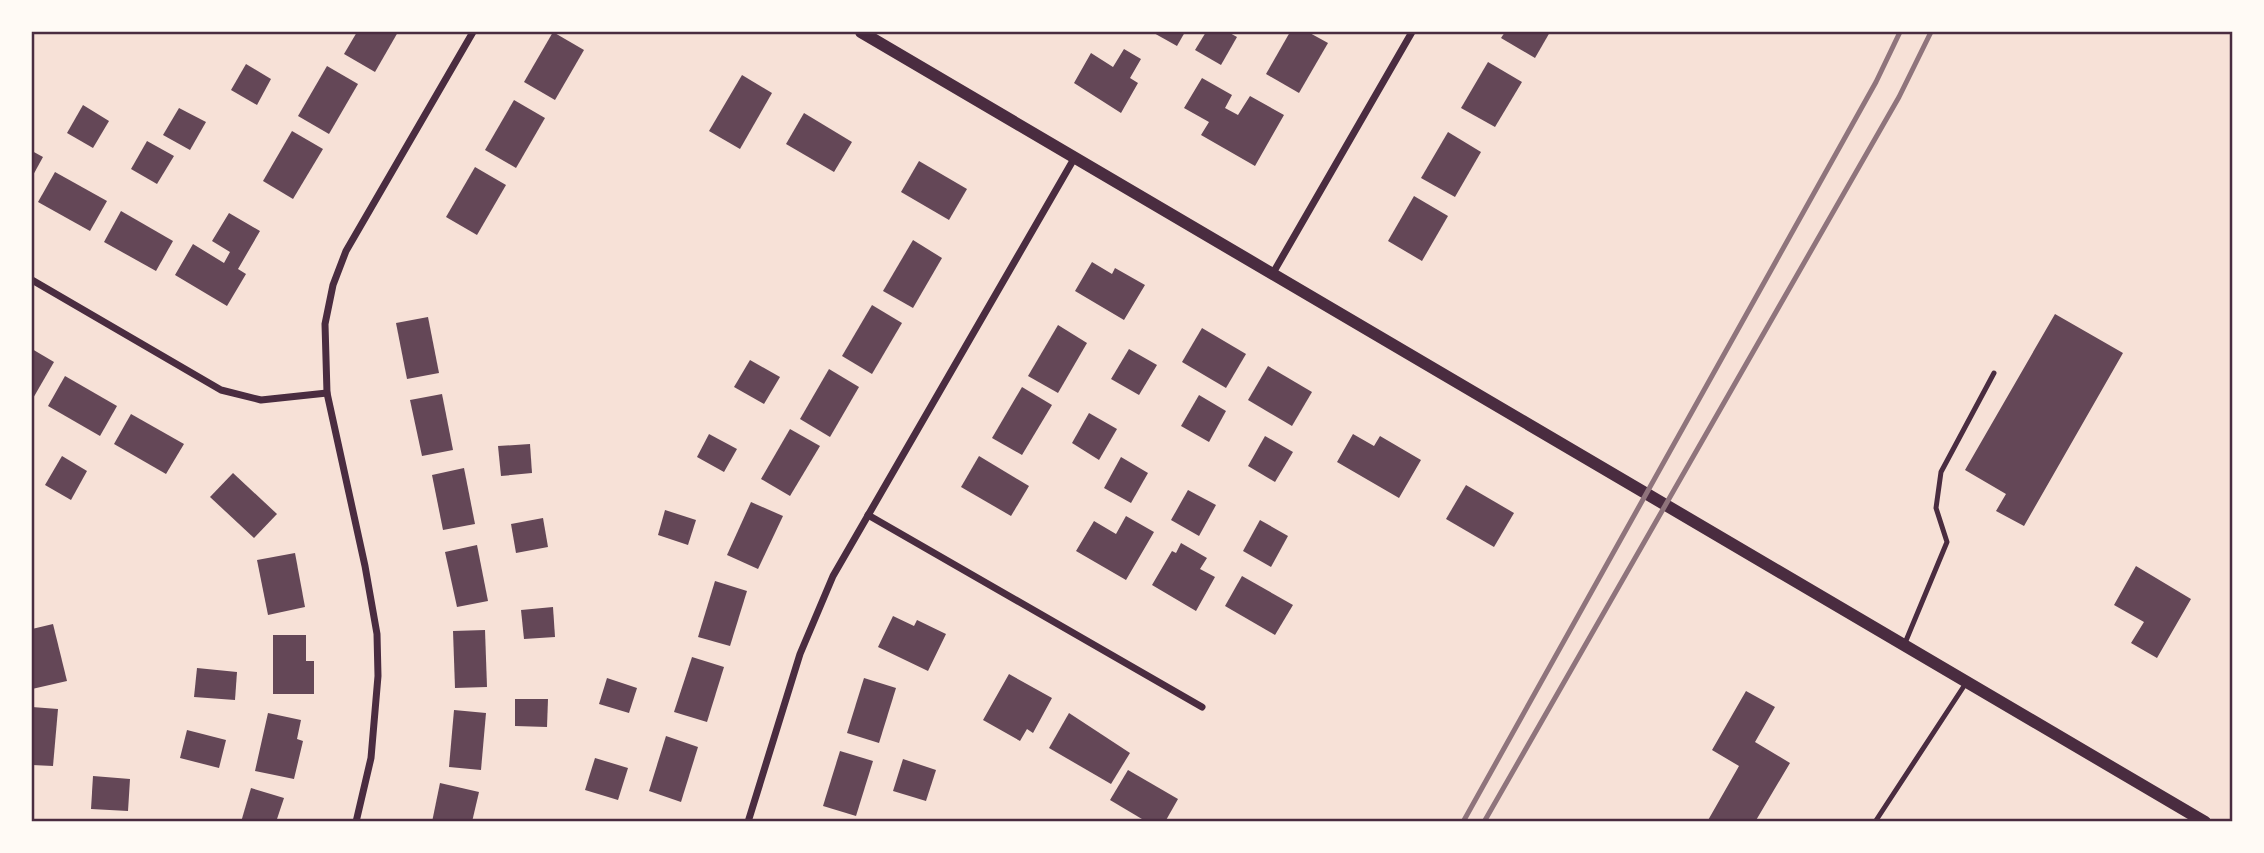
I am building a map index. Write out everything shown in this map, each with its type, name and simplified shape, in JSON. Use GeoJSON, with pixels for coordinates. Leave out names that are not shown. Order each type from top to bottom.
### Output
{"type":"FeatureCollection","features":[{"type":"Feature","properties":{"kind":"street"},"geometry":{"type":"LineString","coordinates":[[356,821],[371,758],[376,716],[377,634],[327,393],[325,324],[333,285],[346,251],[473,32]]}},
{"type":"Feature","properties":{"kind":"street"},"geometry":{"type":"LineString","coordinates":[[861,32],[2205,821]]}},
{"type":"Feature","properties":{"kind":"street"},"geometry":{"type":"LineString","coordinates":[[1273,273],[1412,32]]}},
{"type":"Feature","properties":{"kind":"street"},"geometry":{"type":"LineString","coordinates":[[748,821],[814,615],[867,515],[1076,156]]}},
{"type":"Feature","properties":{"kind":"street"},"geometry":{"type":"LineString","coordinates":[[32,280],[221,390],[261,400],[327,393]]}},
{"type":"Feature","properties":{"kind":"street"},"geometry":{"type":"LineString","coordinates":[[867,515],[1202,707]]}},
{"type":"Feature","properties":{"kind":"lane"},"geometry":{"type":"LineString","coordinates":[[1903,646],[1947,542],[1936,508],[1941,472],[1994,373]]}},
{"type":"Feature","properties":{"kind":"lane"},"geometry":{"type":"LineString","coordinates":[[1875,821],[1966,683]]}},
{"type":"Feature","properties":{"kind":"building"},"geometry":{"type":"Polygon","coordinates":[[[357,32],[398,32],[375,72],[344,54],[357,32]]]}},
{"type":"Feature","properties":{"kind":"building"},"geometry":{"type":"Polygon","coordinates":[[[553,32],[584,50],[555,100],[524,82],[553,32]]]}},
{"type":"Feature","properties":{"kind":"building"},"geometry":{"type":"Polygon","coordinates":[[[1152,32],[1185,32],[1177,46],[1152,32]]]}},
{"type":"Feature","properties":{"kind":"building"},"geometry":{"type":"Polygon","coordinates":[[[1206,32],[1228,32],[1237,37],[1221,65],[1195,50],[1206,32]]]}},
{"type":"Feature","properties":{"kind":"building"},"geometry":{"type":"Polygon","coordinates":[[[1290,32],[1308,32],[1328,43],[1299,93],[1266,74],[1290,32]]]}},
{"type":"Feature","properties":{"kind":"building"},"geometry":{"type":"Polygon","coordinates":[[[1505,32],[1550,32],[1535,58],[1501,38],[1505,32]]]}},
{"type":"Feature","properties":{"kind":"building"},"geometry":{"type":"Polygon","coordinates":[[[1124,49],[1141,59],[1130,78],[1138,83],[1121,113],[1074,83],[1091,53],[1113,67],[1124,49]]]}},
{"type":"Feature","properties":{"kind":"building"},"geometry":{"type":"Polygon","coordinates":[[[1488,62],[1522,82],[1495,127],[1461,108],[1488,62]]]}},
{"type":"Feature","properties":{"kind":"building"},"geometry":{"type":"Polygon","coordinates":[[[246,64],[271,79],[257,105],[231,90],[246,64]]]}},
{"type":"Feature","properties":{"kind":"building"},"geometry":{"type":"Polygon","coordinates":[[[327,66],[358,84],[329,134],[298,116],[327,66]]]}},
{"type":"Feature","properties":{"kind":"building"},"geometry":{"type":"Polygon","coordinates":[[[742,75],[772,93],[740,149],[709,131],[742,75]]]}},
{"type":"Feature","properties":{"kind":"building"},"geometry":{"type":"Polygon","coordinates":[[[1202,78],[1232,95],[1225,108],[1238,115],[1250,96],[1284,115],[1255,166],[1201,135],[1209,122],[1184,108],[1202,78]]]}},
{"type":"Feature","properties":{"kind":"building"},"geometry":{"type":"Polygon","coordinates":[[[514,100],[545,118],[516,168],[485,150],[514,100]]]}},
{"type":"Feature","properties":{"kind":"building"},"geometry":{"type":"Polygon","coordinates":[[[83,105],[109,121],[93,148],[67,133],[83,105]]]}},
{"type":"Feature","properties":{"kind":"building"},"geometry":{"type":"Polygon","coordinates":[[[179,108],[206,122],[190,150],[163,135],[179,108]]]}},
{"type":"Feature","properties":{"kind":"building"},"geometry":{"type":"Polygon","coordinates":[[[804,113],[852,142],[834,172],[786,144],[804,113]]]}},
{"type":"Feature","properties":{"kind":"building"},"geometry":{"type":"Polygon","coordinates":[[[292,131],[323,149],[293,199],[263,181],[292,131]]]}},
{"type":"Feature","properties":{"kind":"building"},"geometry":{"type":"Polygon","coordinates":[[[1448,132],[1481,152],[1455,197],[1421,178],[1448,132]]]}},
{"type":"Feature","properties":{"kind":"building"},"geometry":{"type":"Polygon","coordinates":[[[147,141],[174,156],[157,184],[131,169],[147,141]]]}},
{"type":"Feature","properties":{"kind":"building"},"geometry":{"type":"Polygon","coordinates":[[[32,151],[43,157],[32,177],[32,151]]]}},
{"type":"Feature","properties":{"kind":"building"},"geometry":{"type":"Polygon","coordinates":[[[919,161],[967,189],[949,220],[901,192],[919,161]]]}},
{"type":"Feature","properties":{"kind":"building"},"geometry":{"type":"Polygon","coordinates":[[[475,167],[506,185],[477,235],[446,217],[475,167]]]}},
{"type":"Feature","properties":{"kind":"building"},"geometry":{"type":"Polygon","coordinates":[[[55,172],[107,201],[90,231],[38,202],[55,172]]]}},
{"type":"Feature","properties":{"kind":"building"},"geometry":{"type":"Polygon","coordinates":[[[1414,196],[1448,216],[1422,261],[1388,241],[1414,196]]]}},
{"type":"Feature","properties":{"kind":"building"},"geometry":{"type":"Polygon","coordinates":[[[121,211],[173,241],[156,271],[104,242],[121,211]]]}},
{"type":"Feature","properties":{"kind":"building"},"geometry":{"type":"Polygon","coordinates":[[[229,213],[260,231],[238,269],[246,274],[227,306],[175,275],[193,244],[224,263],[230,252],[212,241],[229,213]]]}},
{"type":"Feature","properties":{"kind":"building"},"geometry":{"type":"Polygon","coordinates":[[[913,240],[942,258],[913,308],[883,291],[913,240]]]}},
{"type":"Feature","properties":{"kind":"building"},"geometry":{"type":"Polygon","coordinates":[[[1092,262],[1112,274],[1115,268],[1145,285],[1124,320],[1075,291],[1092,262]]]}},
{"type":"Feature","properties":{"kind":"building"},"geometry":{"type":"Polygon","coordinates":[[[872,305],[902,323],[872,374],[842,356],[872,305]]]}},
{"type":"Feature","properties":{"kind":"building"},"geometry":{"type":"Polygon","coordinates":[[[2055,314],[2123,353],[2024,526],[1996,511],[2006,494],[1965,470],[2055,314]]]}},
{"type":"Feature","properties":{"kind":"building"},"geometry":{"type":"Polygon","coordinates":[[[428,317],[439,373],[407,379],[396,323],[428,317]]]}},
{"type":"Feature","properties":{"kind":"building"},"geometry":{"type":"Polygon","coordinates":[[[1058,325],[1087,343],[1058,393],[1028,376],[1058,325]]]}},
{"type":"Feature","properties":{"kind":"building"},"geometry":{"type":"Polygon","coordinates":[[[1202,328],[1246,354],[1226,388],[1182,362],[1202,328]]]}},
{"type":"Feature","properties":{"kind":"building"},"geometry":{"type":"Polygon","coordinates":[[[32,349],[54,362],[32,400],[32,349]]]}},
{"type":"Feature","properties":{"kind":"building"},"geometry":{"type":"Polygon","coordinates":[[[1129,349],[1157,365],[1139,395],[1111,379],[1129,349]]]}},
{"type":"Feature","properties":{"kind":"building"},"geometry":{"type":"Polygon","coordinates":[[[750,360],[780,377],[764,404],[734,387],[750,360]]]}},
{"type":"Feature","properties":{"kind":"building"},"geometry":{"type":"Polygon","coordinates":[[[1268,366],[1312,392],[1292,426],[1248,400],[1268,366]]]}},
{"type":"Feature","properties":{"kind":"building"},"geometry":{"type":"Polygon","coordinates":[[[829,369],[859,387],[830,437],[800,419],[829,369]]]}},
{"type":"Feature","properties":{"kind":"building"},"geometry":{"type":"Polygon","coordinates":[[[65,376],[117,406],[100,436],[48,406],[65,376]]]}},
{"type":"Feature","properties":{"kind":"building"},"geometry":{"type":"Polygon","coordinates":[[[1022,387],[1052,405],[1022,455],[992,438],[1022,387]]]}},
{"type":"Feature","properties":{"kind":"building"},"geometry":{"type":"Polygon","coordinates":[[[442,394],[453,450],[422,456],[410,400],[442,394]]]}},
{"type":"Feature","properties":{"kind":"building"},"geometry":{"type":"Polygon","coordinates":[[[1199,395],[1226,411],[1209,442],[1181,426],[1199,395]]]}},
{"type":"Feature","properties":{"kind":"building"},"geometry":{"type":"Polygon","coordinates":[[[1089,413],[1117,429],[1099,460],[1072,443],[1089,413]]]}},
{"type":"Feature","properties":{"kind":"building"},"geometry":{"type":"Polygon","coordinates":[[[131,414],[184,444],[166,474],[114,444],[131,414]]]}},
{"type":"Feature","properties":{"kind":"building"},"geometry":{"type":"Polygon","coordinates":[[[790,429],[820,446],[790,496],[761,479],[790,429]]]}},
{"type":"Feature","properties":{"kind":"building"},"geometry":{"type":"Polygon","coordinates":[[[709,434],[737,449],[724,472],[697,457],[709,434]]]}},
{"type":"Feature","properties":{"kind":"building"},"geometry":{"type":"Polygon","coordinates":[[[1353,434],[1374,446],[1380,436],[1421,460],[1399,498],[1337,462],[1353,434]]]}},
{"type":"Feature","properties":{"kind":"building"},"geometry":{"type":"Polygon","coordinates":[[[1265,436],[1293,452],[1275,482],[1248,466],[1265,436]]]}},
{"type":"Feature","properties":{"kind":"building"},"geometry":{"type":"Polygon","coordinates":[[[530,444],[532,473],[501,476],[498,446],[530,444]]]}},
{"type":"Feature","properties":{"kind":"building"},"geometry":{"type":"Polygon","coordinates":[[[62,456],[87,471],[71,500],[45,485],[62,456]]]}},
{"type":"Feature","properties":{"kind":"building"},"geometry":{"type":"Polygon","coordinates":[[[979,456],[1029,486],[1011,516],[961,487],[979,456]]]}},
{"type":"Feature","properties":{"kind":"building"},"geometry":{"type":"Polygon","coordinates":[[[1121,457],[1148,473],[1131,503],[1104,488],[1121,457]]]}},
{"type":"Feature","properties":{"kind":"building"},"geometry":{"type":"Polygon","coordinates":[[[464,468],[475,524],[443,530],[432,475],[464,468]]]}},
{"type":"Feature","properties":{"kind":"building"},"geometry":{"type":"Polygon","coordinates":[[[233,473],[277,514],[254,538],[210,497],[233,473]]]}},
{"type":"Feature","properties":{"kind":"building"},"geometry":{"type":"Polygon","coordinates":[[[1466,485],[1514,513],[1494,547],[1446,519],[1466,485]]]}},
{"type":"Feature","properties":{"kind":"building"},"geometry":{"type":"Polygon","coordinates":[[[1188,490],[1216,505],[1199,536],[1171,520],[1188,490]]]}},
{"type":"Feature","properties":{"kind":"building"},"geometry":{"type":"Polygon","coordinates":[[[751,502],[783,516],[758,569],[727,555],[751,502]]]}},
{"type":"Feature","properties":{"kind":"building"},"geometry":{"type":"Polygon","coordinates":[[[665,510],[696,520],[688,545],[658,535],[665,510]]]}},
{"type":"Feature","properties":{"kind":"building"},"geometry":{"type":"Polygon","coordinates":[[[1126,516],[1154,532],[1126,580],[1076,551],[1094,521],[1116,534],[1126,516]]]}},
{"type":"Feature","properties":{"kind":"building"},"geometry":{"type":"Polygon","coordinates":[[[543,518],[548,547],[516,553],[511,524],[543,518]]]}},
{"type":"Feature","properties":{"kind":"building"},"geometry":{"type":"Polygon","coordinates":[[[1260,520],[1288,536],[1271,567],[1243,551],[1260,520]]]}},
{"type":"Feature","properties":{"kind":"building"},"geometry":{"type":"Polygon","coordinates":[[[1181,543],[1207,558],[1200,569],[1215,577],[1196,611],[1152,585],[1172,551],[1176,553],[1181,543]]]}},
{"type":"Feature","properties":{"kind":"building"},"geometry":{"type":"Polygon","coordinates":[[[477,545],[488,601],[457,607],[445,552],[477,545]]]}},
{"type":"Feature","properties":{"kind":"building"},"geometry":{"type":"Polygon","coordinates":[[[295,553],[305,607],[268,615],[257,560],[295,553]]]}},
{"type":"Feature","properties":{"kind":"building"},"geometry":{"type":"Polygon","coordinates":[[[2136,566],[2191,599],[2157,658],[2131,643],[2144,622],[2114,605],[2136,566]]]}},
{"type":"Feature","properties":{"kind":"building"},"geometry":{"type":"Polygon","coordinates":[[[1242,576],[1293,605],[1275,635],[1225,606],[1242,576]]]}},
{"type":"Feature","properties":{"kind":"building"},"geometry":{"type":"Polygon","coordinates":[[[715,581],[747,591],[730,646],[698,637],[715,581]]]}},
{"type":"Feature","properties":{"kind":"building"},"geometry":{"type":"Polygon","coordinates":[[[553,607],[555,637],[524,639],[521,610],[553,607]]]}},
{"type":"Feature","properties":{"kind":"building"},"geometry":{"type":"Polygon","coordinates":[[[893,616],[914,626],[917,620],[946,634],[928,671],[878,647],[893,616]]]}},
{"type":"Feature","properties":{"kind":"building"},"geometry":{"type":"Polygon","coordinates":[[[53,624],[67,681],[32,689],[32,629],[53,624]]]}},
{"type":"Feature","properties":{"kind":"building"},"geometry":{"type":"Polygon","coordinates":[[[485,630],[487,687],[455,688],[453,631],[485,630]]]}},
{"type":"Feature","properties":{"kind":"building"},"geometry":{"type":"Polygon","coordinates":[[[273,635],[306,635],[306,661],[314,661],[314,694],[273,694],[273,635]]]}},
{"type":"Feature","properties":{"kind":"building"},"geometry":{"type":"Polygon","coordinates":[[[692,657],[724,667],[707,722],[674,712],[692,657]]]}},
{"type":"Feature","properties":{"kind":"building"},"geometry":{"type":"Polygon","coordinates":[[[197,668],[237,672],[235,700],[194,697],[197,668]]]}},
{"type":"Feature","properties":{"kind":"building"},"geometry":{"type":"Polygon","coordinates":[[[1009,674],[1052,698],[1033,733],[1027,729],[1020,741],[983,720],[1009,674]]]}},
{"type":"Feature","properties":{"kind":"building"},"geometry":{"type":"Polygon","coordinates":[[[607,678],[637,688],[629,713],[599,704],[607,678]]]}},
{"type":"Feature","properties":{"kind":"building"},"geometry":{"type":"Polygon","coordinates":[[[864,678],[896,688],[879,743],[847,733],[864,678]]]}},
{"type":"Feature","properties":{"kind":"building"},"geometry":{"type":"Polygon","coordinates":[[[1746,691],[1775,707],[1755,742],[1790,763],[1755,822],[1707,822],[1739,766],[1712,750],[1746,691]]]}},
{"type":"Feature","properties":{"kind":"building"},"geometry":{"type":"Polygon","coordinates":[[[515,699],[548,699],[547,727],[515,726],[515,699]]]}},
{"type":"Feature","properties":{"kind":"building"},"geometry":{"type":"Polygon","coordinates":[[[32,707],[58,709],[53,766],[32,765],[32,707]]]}},
{"type":"Feature","properties":{"kind":"building"},"geometry":{"type":"Polygon","coordinates":[[[454,710],[486,713],[481,770],[449,767],[454,710]]]}},
{"type":"Feature","properties":{"kind":"building"},"geometry":{"type":"Polygon","coordinates":[[[268,713],[301,720],[297,739],[303,741],[294,779],[255,771],[268,713]]]}},
{"type":"Feature","properties":{"kind":"building"},"geometry":{"type":"Polygon","coordinates":[[[1069,713],[1130,753],[1111,784],[1049,748],[1069,713]]]}},
{"type":"Feature","properties":{"kind":"building"},"geometry":{"type":"Polygon","coordinates":[[[187,730],[226,740],[219,768],[180,758],[187,730]]]}},
{"type":"Feature","properties":{"kind":"building"},"geometry":{"type":"Polygon","coordinates":[[[666,736],[698,747],[681,802],[649,791],[666,736]]]}},
{"type":"Feature","properties":{"kind":"building"},"geometry":{"type":"Polygon","coordinates":[[[840,751],[873,761],[856,816],[823,806],[840,751]]]}},
{"type":"Feature","properties":{"kind":"building"},"geometry":{"type":"Polygon","coordinates":[[[595,758],[628,768],[618,800],[585,790],[595,758]]]}},
{"type":"Feature","properties":{"kind":"building"},"geometry":{"type":"Polygon","coordinates":[[[903,759],[936,770],[926,801],[893,791],[903,759]]]}},
{"type":"Feature","properties":{"kind":"building"},"geometry":{"type":"Polygon","coordinates":[[[1128,770],[1178,799],[1165,822],[1147,822],[1110,800],[1128,770]]]}},
{"type":"Feature","properties":{"kind":"building"},"geometry":{"type":"Polygon","coordinates":[[[93,776],[130,779],[128,811],[91,809],[93,776]]]}},
{"type":"Feature","properties":{"kind":"building"},"geometry":{"type":"Polygon","coordinates":[[[440,783],[479,792],[472,822],[432,822],[440,783]]]}},
{"type":"Feature","properties":{"kind":"building"},"geometry":{"type":"Polygon","coordinates":[[[251,788],[284,798],[276,822],[241,822],[251,788]]]}},
{"type":"Feature","properties":{"kind":"railway"},"geometry":{"type":"LineString","coordinates":[[1463,822],[1876,82],[1900,32]]}},
{"type":"Feature","properties":{"kind":"railway"},"geometry":{"type":"LineString","coordinates":[[1484,822],[1899,97],[1931,32]]}}]}
